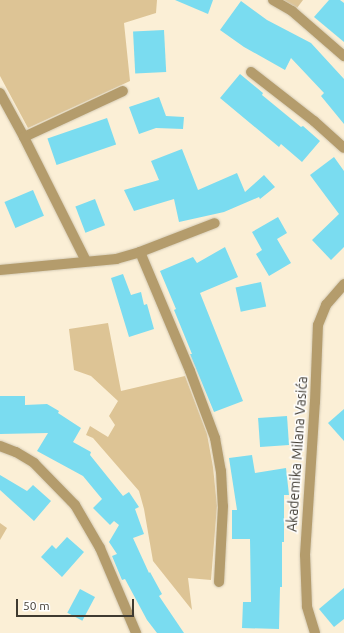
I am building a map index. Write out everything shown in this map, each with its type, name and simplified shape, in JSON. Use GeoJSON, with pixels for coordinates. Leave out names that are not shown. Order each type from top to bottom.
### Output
{"type":"FeatureCollection","features":[{"type":"Feature","properties":{"kind":"street"},"geometry":{"type":"LineString","coordinates":[[273,0],[292,11],[344,56]]}},
{"type":"Feature","properties":{"kind":"street"},"geometry":{"type":"LineString","coordinates":[[251,72],[314,121],[344,148]]}},
{"type":"Feature","properties":{"kind":"street"},"geometry":{"type":"LineString","coordinates":[[24,137],[123,91]]}},
{"type":"Feature","properties":{"kind":"street"},"geometry":{"type":"LineString","coordinates":[[0,93],[24,137],[86,261]]}},
{"type":"Feature","properties":{"kind":"street"},"geometry":{"type":"LineString","coordinates":[[0,270],[116,259],[140,252],[215,223]]}},
{"type":"Feature","properties":{"kind":"street"},"geometry":{"type":"LineString","coordinates":[[140,252],[190,372],[215,438],[221,471],[222,506],[219,582]]}},
{"type":"Feature","properties":{"kind":"street","name":"Akademika Milana Vasića"},"geometry":{"type":"LineString","coordinates":[[315,633],[307,606],[305,555],[315,402],[318,325],[326,304],[344,284]]}},
{"type":"Feature","properties":{"kind":"street"},"geometry":{"type":"LineString","coordinates":[[0,446],[16,452],[34,463],[75,505],[100,548],[136,633]]}},
{"type":"Feature","properties":{"kind":"shaded area"},"geometry":{"type":"Polygon","coordinates":[[[0,0],[157,0],[156,13],[124,23],[130,81],[28,128],[0,76],[0,0]]]}},
{"type":"Feature","properties":{"kind":"shaded area"},"geometry":{"type":"Polygon","coordinates":[[[283,0],[303,0],[297,8],[283,0]]]}},
{"type":"Feature","properties":{"kind":"shaded area"},"geometry":{"type":"Polygon","coordinates":[[[108,323],[121,391],[185,376],[207,434],[213,467],[217,506],[211,580],[188,578],[192,610],[153,561],[144,509],[139,491],[93,438],[86,435],[90,426],[108,437],[115,425],[109,416],[118,401],[91,376],[74,370],[69,329],[108,323]]]}},
{"type":"Feature","properties":{"kind":"shaded area"},"geometry":{"type":"Polygon","coordinates":[[[0,523],[7,528],[0,540],[0,523]]]}},
{"type":"Feature","properties":{"kind":"building"},"geometry":{"type":"Polygon","coordinates":[[[175,0],[213,0],[208,14],[175,0]]]}},
{"type":"Feature","properties":{"kind":"building"},"geometry":{"type":"Polygon","coordinates":[[[329,0],[340,0],[344,3],[344,42],[314,17],[329,0]]]}},
{"type":"Feature","properties":{"kind":"building"},"geometry":{"type":"Polygon","coordinates":[[[241,1],[267,20],[311,43],[344,79],[344,124],[321,96],[324,93],[291,58],[285,70],[244,47],[220,30],[241,1]]]}},
{"type":"Feature","properties":{"kind":"building"},"geometry":{"type":"Polygon","coordinates":[[[164,30],[166,72],[135,74],[133,32],[164,30]]]}},
{"type":"Feature","properties":{"kind":"building"},"geometry":{"type":"Polygon","coordinates":[[[240,74],[263,93],[262,95],[320,141],[302,162],[281,144],[279,147],[220,98],[240,74]]]}},
{"type":"Feature","properties":{"kind":"building"},"geometry":{"type":"Polygon","coordinates":[[[159,97],[166,116],[184,117],[183,129],[156,128],[139,134],[129,107],[159,97]]]}},
{"type":"Feature","properties":{"kind":"building"},"geometry":{"type":"Polygon","coordinates":[[[107,118],[116,144],[57,165],[47,139],[107,118]]]}},
{"type":"Feature","properties":{"kind":"building"},"geometry":{"type":"Polygon","coordinates":[[[182,149],[198,190],[237,173],[245,192],[264,175],[275,187],[260,199],[259,197],[224,212],[179,222],[174,199],[134,211],[124,190],[159,180],[151,161],[182,149]]]}},
{"type":"Feature","properties":{"kind":"building"},"geometry":{"type":"Polygon","coordinates":[[[334,157],[344,171],[344,247],[331,260],[312,240],[339,214],[310,175],[334,157]]]}},
{"type":"Feature","properties":{"kind":"building"},"geometry":{"type":"Polygon","coordinates":[[[33,190],[44,216],[15,228],[4,202],[33,190]]]}},
{"type":"Feature","properties":{"kind":"building"},"geometry":{"type":"Polygon","coordinates":[[[95,199],[105,225],[85,233],[75,207],[95,199]]]}},
{"type":"Feature","properties":{"kind":"building"},"geometry":{"type":"Polygon","coordinates":[[[278,217],[287,233],[277,239],[291,263],[269,276],[256,254],[262,250],[252,232],[278,217]]]}},
{"type":"Feature","properties":{"kind":"building"},"geometry":{"type":"Polygon","coordinates":[[[225,247],[238,277],[200,293],[243,401],[214,412],[190,354],[192,354],[174,310],[176,309],[160,271],[193,257],[197,263],[225,247]]]}},
{"type":"Feature","properties":{"kind":"building"},"geometry":{"type":"Polygon","coordinates":[[[123,274],[131,295],[141,292],[144,305],[147,304],[154,329],[129,337],[111,278],[123,274]]]}},
{"type":"Feature","properties":{"kind":"building"},"geometry":{"type":"Polygon","coordinates":[[[261,282],[266,306],[241,312],[236,287],[261,282]]]}},
{"type":"Feature","properties":{"kind":"building"},"geometry":{"type":"Polygon","coordinates":[[[0,396],[25,396],[25,405],[47,404],[59,411],[58,413],[81,428],[73,442],[91,452],[90,455],[123,496],[129,492],[139,507],[135,509],[144,534],[133,538],[149,573],[150,572],[162,594],[159,596],[184,633],[157,633],[147,620],[125,579],[122,580],[112,556],[117,554],[109,542],[119,525],[114,521],[110,525],[93,508],[102,499],[83,476],[37,451],[48,433],[0,434],[0,396]]]}},
{"type":"Feature","properties":{"kind":"building"},"geometry":{"type":"Polygon","coordinates":[[[344,409],[344,441],[328,423],[344,409]]]}},
{"type":"Feature","properties":{"kind":"building"},"geometry":{"type":"Polygon","coordinates":[[[287,416],[289,445],[260,447],[258,418],[287,416]]]}},
{"type":"Feature","properties":{"kind":"building"},"geometry":{"type":"Polygon","coordinates":[[[252,455],[255,473],[286,468],[289,495],[284,495],[284,542],[282,542],[282,587],[280,587],[279,629],[242,628],[243,602],[251,602],[250,539],[232,539],[232,510],[237,510],[229,458],[252,455]]]}},
{"type":"Feature","properties":{"kind":"building"},"geometry":{"type":"Polygon","coordinates":[[[0,475],[27,491],[33,485],[51,501],[34,521],[0,490],[0,475]]]}},
{"type":"Feature","properties":{"kind":"building"},"geometry":{"type":"Polygon","coordinates":[[[67,537],[84,552],[62,577],[41,557],[52,545],[56,549],[67,537]]]}},
{"type":"Feature","properties":{"kind":"building"},"geometry":{"type":"Polygon","coordinates":[[[344,588],[344,619],[334,627],[319,609],[344,588]]]}},
{"type":"Feature","properties":{"kind":"building"},"geometry":{"type":"Polygon","coordinates":[[[80,589],[95,597],[82,621],[67,613],[80,589]]]}}]}
